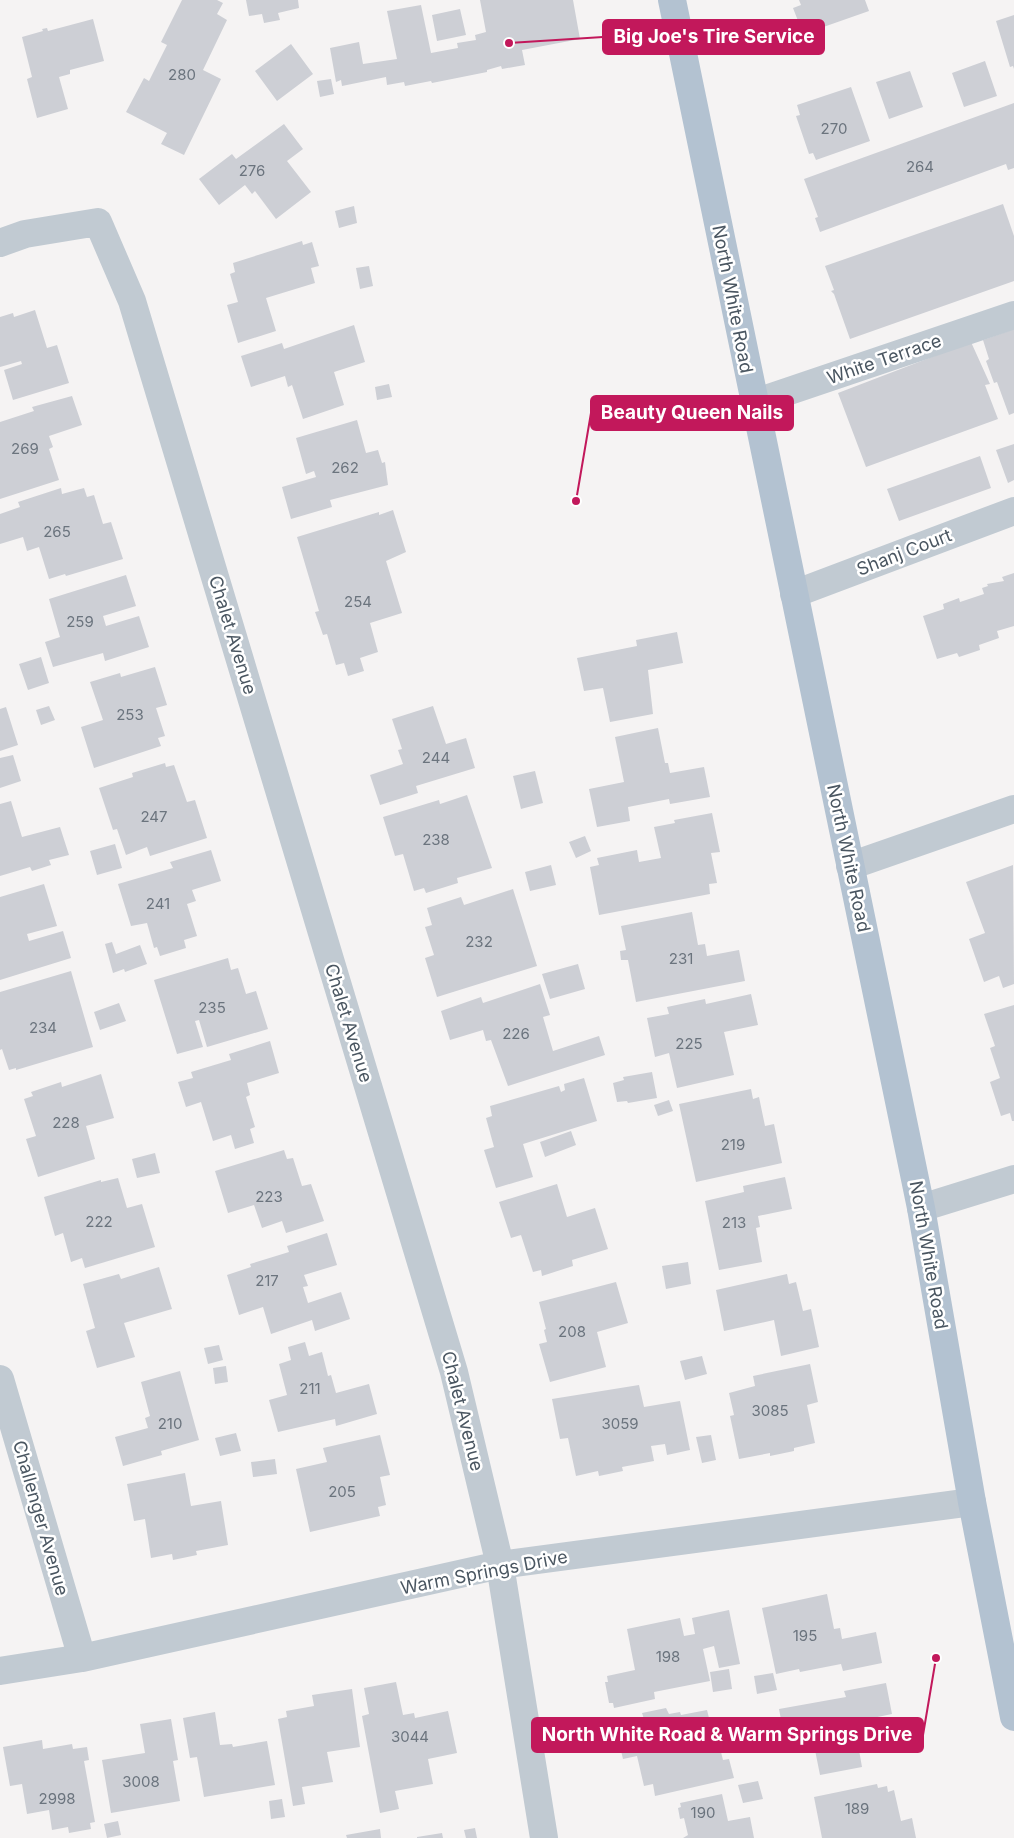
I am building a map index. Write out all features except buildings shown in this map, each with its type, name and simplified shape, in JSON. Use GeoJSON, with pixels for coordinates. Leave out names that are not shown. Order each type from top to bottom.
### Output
{"type":"FeatureCollection","features":[{"type":"Feature","properties":{"kind":"main road","name":"North White Road"},"geometry":{"type":"LineString","coordinates":[[672,0],[921,1208],[972,1502],[1014,1717]]}},
{"type":"Feature","properties":{"kind":"street","name":"Chalet Avenue"},"geometry":{"type":"LineString","coordinates":[[0,243],[25,234],[98,222],[132,301],[454,1372],[500,1565],[544,1838]]}},
{"type":"Feature","properties":{"kind":"street","name":"White Terrace"},"geometry":{"type":"LineString","coordinates":[[754,403],[1014,314]]}},
{"type":"Feature","properties":{"kind":"street","name":"Shanj Court"},"geometry":{"type":"LineString","coordinates":[[794,594],[1014,510]]}},
{"type":"Feature","properties":{"kind":"street"},"geometry":{"type":"LineString","coordinates":[[850,866],[1014,809]]}},
{"type":"Feature","properties":{"kind":"street"},"geometry":{"type":"LineString","coordinates":[[921,1208],[1014,1179]]}},
{"type":"Feature","properties":{"kind":"street","name":"Challenger Avenue"},"geometry":{"type":"LineString","coordinates":[[0,1379],[82,1658]]}},
{"type":"Feature","properties":{"kind":"street","name":"Warm Springs Drive"},"geometry":{"type":"LineString","coordinates":[[0,1670],[82,1658],[500,1565],[972,1502]]}},
{"type":"Feature","properties":{"kind":"place","name":"Big Joe's Tire Service"},"geometry":{"type":"Point","coordinates":[509,43]}},
{"type":"Feature","properties":{"kind":"place","name":"Beauty Queen Nails"},"geometry":{"type":"Point","coordinates":[576,501]}},
{"type":"Feature","properties":{"kind":"place","name":"North White Road & Warm Springs Drive"},"geometry":{"type":"Point","coordinates":[936,1658]}}]}
